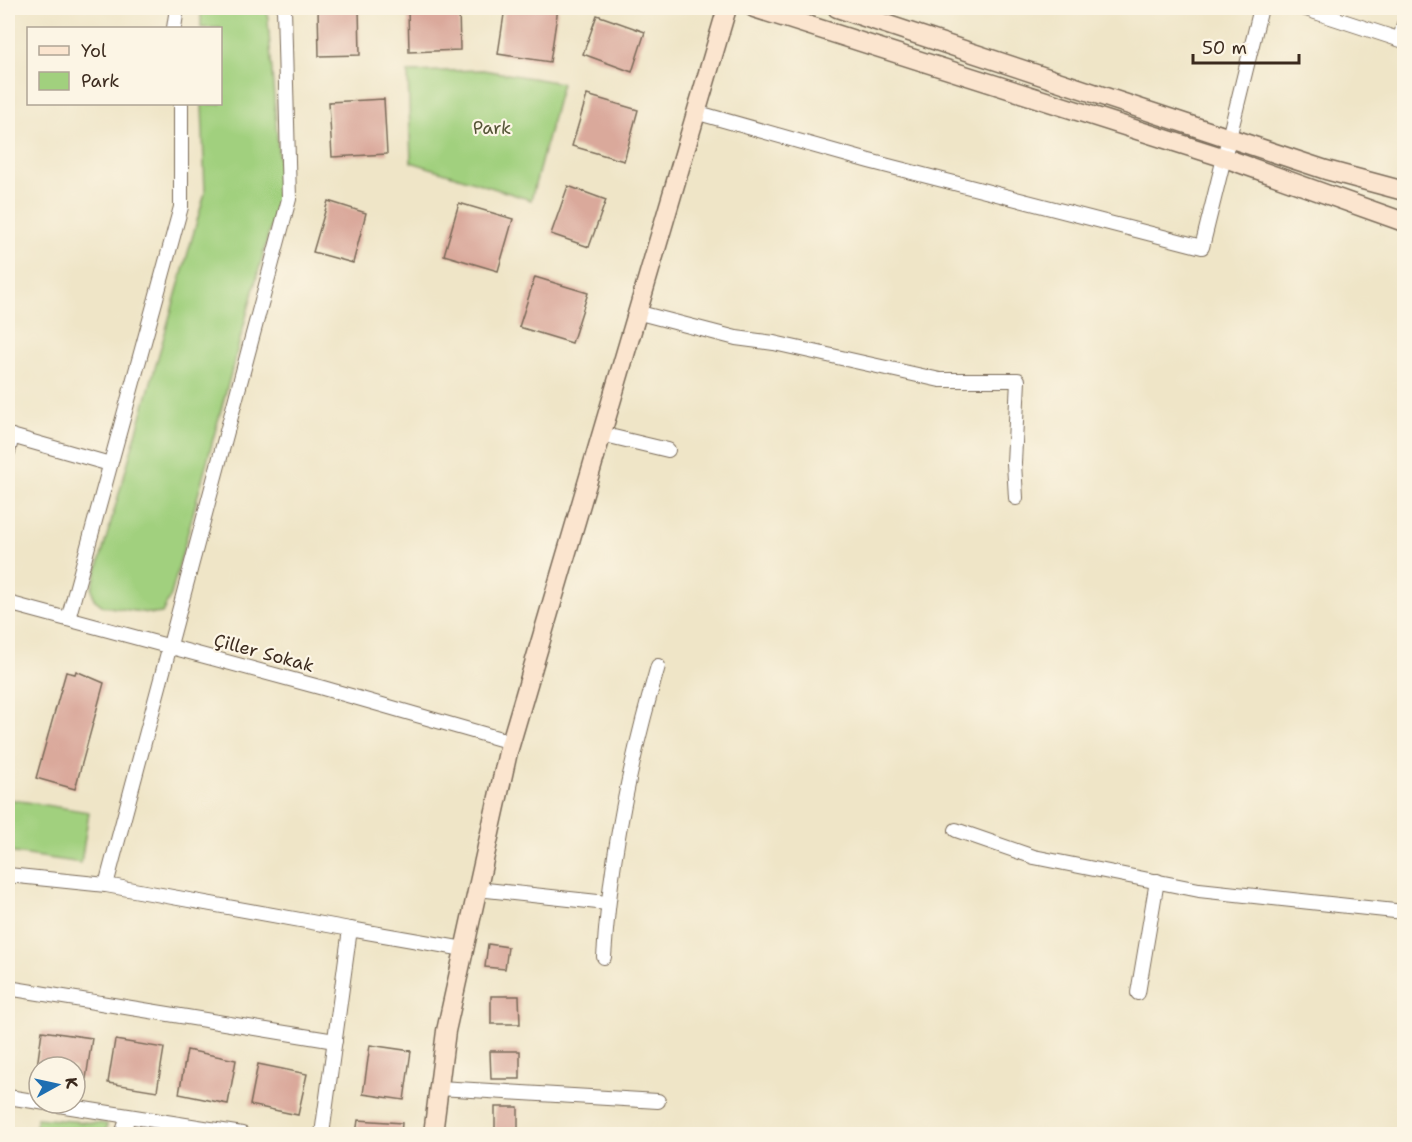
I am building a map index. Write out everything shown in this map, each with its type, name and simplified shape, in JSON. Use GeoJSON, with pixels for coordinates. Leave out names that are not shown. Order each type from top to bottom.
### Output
{"type":"FeatureCollection","features":[{"type":"Feature","properties":{"kind":"street"},"geometry":{"type":"LineString","coordinates":[[174,27],[177,8]]}},
{"type":"Feature","properties":{"kind":"street"},"geometry":{"type":"LineString","coordinates":[[106,885],[289,199],[284,8]]}},
{"type":"Feature","properties":{"kind":"street"},"geometry":{"type":"LineString","coordinates":[[433,1134],[446,1031],[511,742],[695,112],[728,8]]}},
{"type":"Feature","properties":{"kind":"street"},"geometry":{"type":"LineString","coordinates":[[754,8],[1225,158],[1404,222]]}},
{"type":"Feature","properties":{"kind":"street"},"geometry":{"type":"LineString","coordinates":[[837,8],[1326,170],[1404,191]]}},
{"type":"Feature","properties":{"kind":"street"},"geometry":{"type":"LineString","coordinates":[[695,112],[870,161],[1202,247],[1261,8]]}},
{"type":"Feature","properties":{"kind":"street"},"geometry":{"type":"LineString","coordinates":[[1303,8],[1402,40],[1404,24]]}},
{"type":"Feature","properties":{"kind":"street"},"geometry":{"type":"LineString","coordinates":[[68,619],[181,207],[181,105]]}},
{"type":"Feature","properties":{"kind":"street"},"geometry":{"type":"LineString","coordinates":[[636,312],[736,338],[774,343],[940,380],[1018,380],[1014,463],[1016,498]]}},
{"type":"Feature","properties":{"kind":"street"},"geometry":{"type":"LineString","coordinates":[[601,434],[668,450]]}},
{"type":"Feature","properties":{"kind":"street"},"geometry":{"type":"LineString","coordinates":[[8,452],[10,436],[110,464]]}},
{"type":"Feature","properties":{"kind":"street","name":"Çiller Sokak"},"geometry":{"type":"LineString","coordinates":[[8,603],[511,742]]}},
{"type":"Feature","properties":{"kind":"street"},"geometry":{"type":"LineString","coordinates":[[604,957],[607,903],[616,841],[642,722],[658,666]]}},
{"type":"Feature","properties":{"kind":"street"},"geometry":{"type":"LineString","coordinates":[[956,830],[1034,857],[1199,890],[1404,912]]}},
{"type":"Feature","properties":{"kind":"street"},"geometry":{"type":"LineString","coordinates":[[8,875],[106,885],[464,949]]}},
{"type":"Feature","properties":{"kind":"street"},"geometry":{"type":"LineString","coordinates":[[1138,993],[1157,881]]}},
{"type":"Feature","properties":{"kind":"street"},"geometry":{"type":"LineString","coordinates":[[477,890],[607,903]]}},
{"type":"Feature","properties":{"kind":"street"},"geometry":{"type":"LineString","coordinates":[[322,1134],[350,929]]}},
{"type":"Feature","properties":{"kind":"street"},"geometry":{"type":"LineString","coordinates":[[8,988],[335,1041]]}},
{"type":"Feature","properties":{"kind":"street"},"geometry":{"type":"LineString","coordinates":[[439,1089],[658,1101]]}},
{"type":"Feature","properties":{"kind":"street"},"geometry":{"type":"LineString","coordinates":[[8,1097],[233,1134]]}},
{"type":"Feature","properties":{"kind":"street"},"geometry":{"type":"LineString","coordinates":[[122,1134],[128,1117]]}},
{"type":"Feature","properties":{"kind":"green space"},"geometry":{"type":"Polygon","coordinates":[[[201,8],[267,8],[281,188],[171,595],[162,613],[154,614],[103,606],[94,599],[92,588],[205,193],[202,105],[222,105],[222,27],[201,27],[201,8]]]}},
{"type":"Feature","properties":{"kind":"green space","name":"Park"},"geometry":{"type":"Polygon","coordinates":[[[483,70],[562,83],[531,200],[411,162],[408,72],[483,70]]]}},
{"type":"Feature","properties":{"kind":"green space"},"geometry":{"type":"Polygon","coordinates":[[[8,799],[89,812],[81,863],[8,852],[8,799]]]}},
{"type":"Feature","properties":{"kind":"green space"},"geometry":{"type":"Polygon","coordinates":[[[37,1118],[107,1124],[106,1134],[35,1134],[37,1118]]]}},
{"type":"Feature","properties":{"kind":"building"},"geometry":{"type":"Polygon","coordinates":[[[318,8],[359,8],[360,55],[319,56],[318,8]]]}},
{"type":"Feature","properties":{"kind":"building"},"geometry":{"type":"Polygon","coordinates":[[[408,8],[459,8],[460,50],[409,52],[408,8]]]}},
{"type":"Feature","properties":{"kind":"building"},"geometry":{"type":"Polygon","coordinates":[[[505,8],[558,8],[550,62],[498,54],[505,8]]]}},
{"type":"Feature","properties":{"kind":"building"},"geometry":{"type":"Polygon","coordinates":[[[597,15],[645,32],[632,72],[583,54],[597,15]]]}},
{"type":"Feature","properties":{"kind":"building"},"geometry":{"type":"Polygon","coordinates":[[[587,95],[638,110],[624,161],[572,146],[587,95]]]}},
{"type":"Feature","properties":{"kind":"building"},"geometry":{"type":"Polygon","coordinates":[[[384,99],[387,154],[332,157],[329,102],[384,99]]]}},
{"type":"Feature","properties":{"kind":"building"},"geometry":{"type":"Polygon","coordinates":[[[568,186],[606,200],[589,247],[551,234],[568,186]]]}},
{"type":"Feature","properties":{"kind":"building"},"geometry":{"type":"Polygon","coordinates":[[[328,201],[366,213],[353,263],[313,252],[328,201]]]}},
{"type":"Feature","properties":{"kind":"building"},"geometry":{"type":"Polygon","coordinates":[[[459,203],[513,219],[498,271],[444,255],[459,203]]]}},
{"type":"Feature","properties":{"kind":"building"},"geometry":{"type":"Polygon","coordinates":[[[535,277],[588,293],[572,343],[519,327],[535,277]]]}},
{"type":"Feature","properties":{"kind":"building"},"geometry":{"type":"Polygon","coordinates":[[[76,671],[104,683],[75,789],[36,778],[66,672],[75,674],[76,671]]]}},
{"type":"Feature","properties":{"kind":"building"},"geometry":{"type":"Polygon","coordinates":[[[488,944],[508,947],[505,969],[485,967],[488,944]]]}},
{"type":"Feature","properties":{"kind":"building"},"geometry":{"type":"Polygon","coordinates":[[[491,996],[519,996],[520,1024],[491,1024],[491,996]]]}},
{"type":"Feature","properties":{"kind":"building"},"geometry":{"type":"Polygon","coordinates":[[[42,1031],[92,1038],[87,1072],[87,1055],[39,1055],[42,1031]]]}},
{"type":"Feature","properties":{"kind":"building"},"geometry":{"type":"Polygon","coordinates":[[[115,1040],[164,1048],[157,1091],[108,1083],[115,1040]]]}},
{"type":"Feature","properties":{"kind":"building"},"geometry":{"type":"Polygon","coordinates":[[[370,1045],[411,1051],[404,1100],[363,1094],[370,1045]]]}},
{"type":"Feature","properties":{"kind":"building"},"geometry":{"type":"Polygon","coordinates":[[[187,1050],[236,1060],[228,1104],[179,1094],[187,1050]]]}},
{"type":"Feature","properties":{"kind":"building"},"geometry":{"type":"Polygon","coordinates":[[[490,1051],[520,1051],[520,1079],[491,1079],[490,1051]]]}},
{"type":"Feature","properties":{"kind":"building"},"geometry":{"type":"Polygon","coordinates":[[[258,1064],[307,1074],[298,1115],[250,1105],[258,1064]]]}},
{"type":"Feature","properties":{"kind":"building"},"geometry":{"type":"Polygon","coordinates":[[[495,1107],[518,1107],[518,1134],[495,1134],[495,1107]]]}},
{"type":"Feature","properties":{"kind":"building"},"geometry":{"type":"Polygon","coordinates":[[[358,1120],[402,1123],[401,1134],[356,1134],[358,1120]]]}}]}
